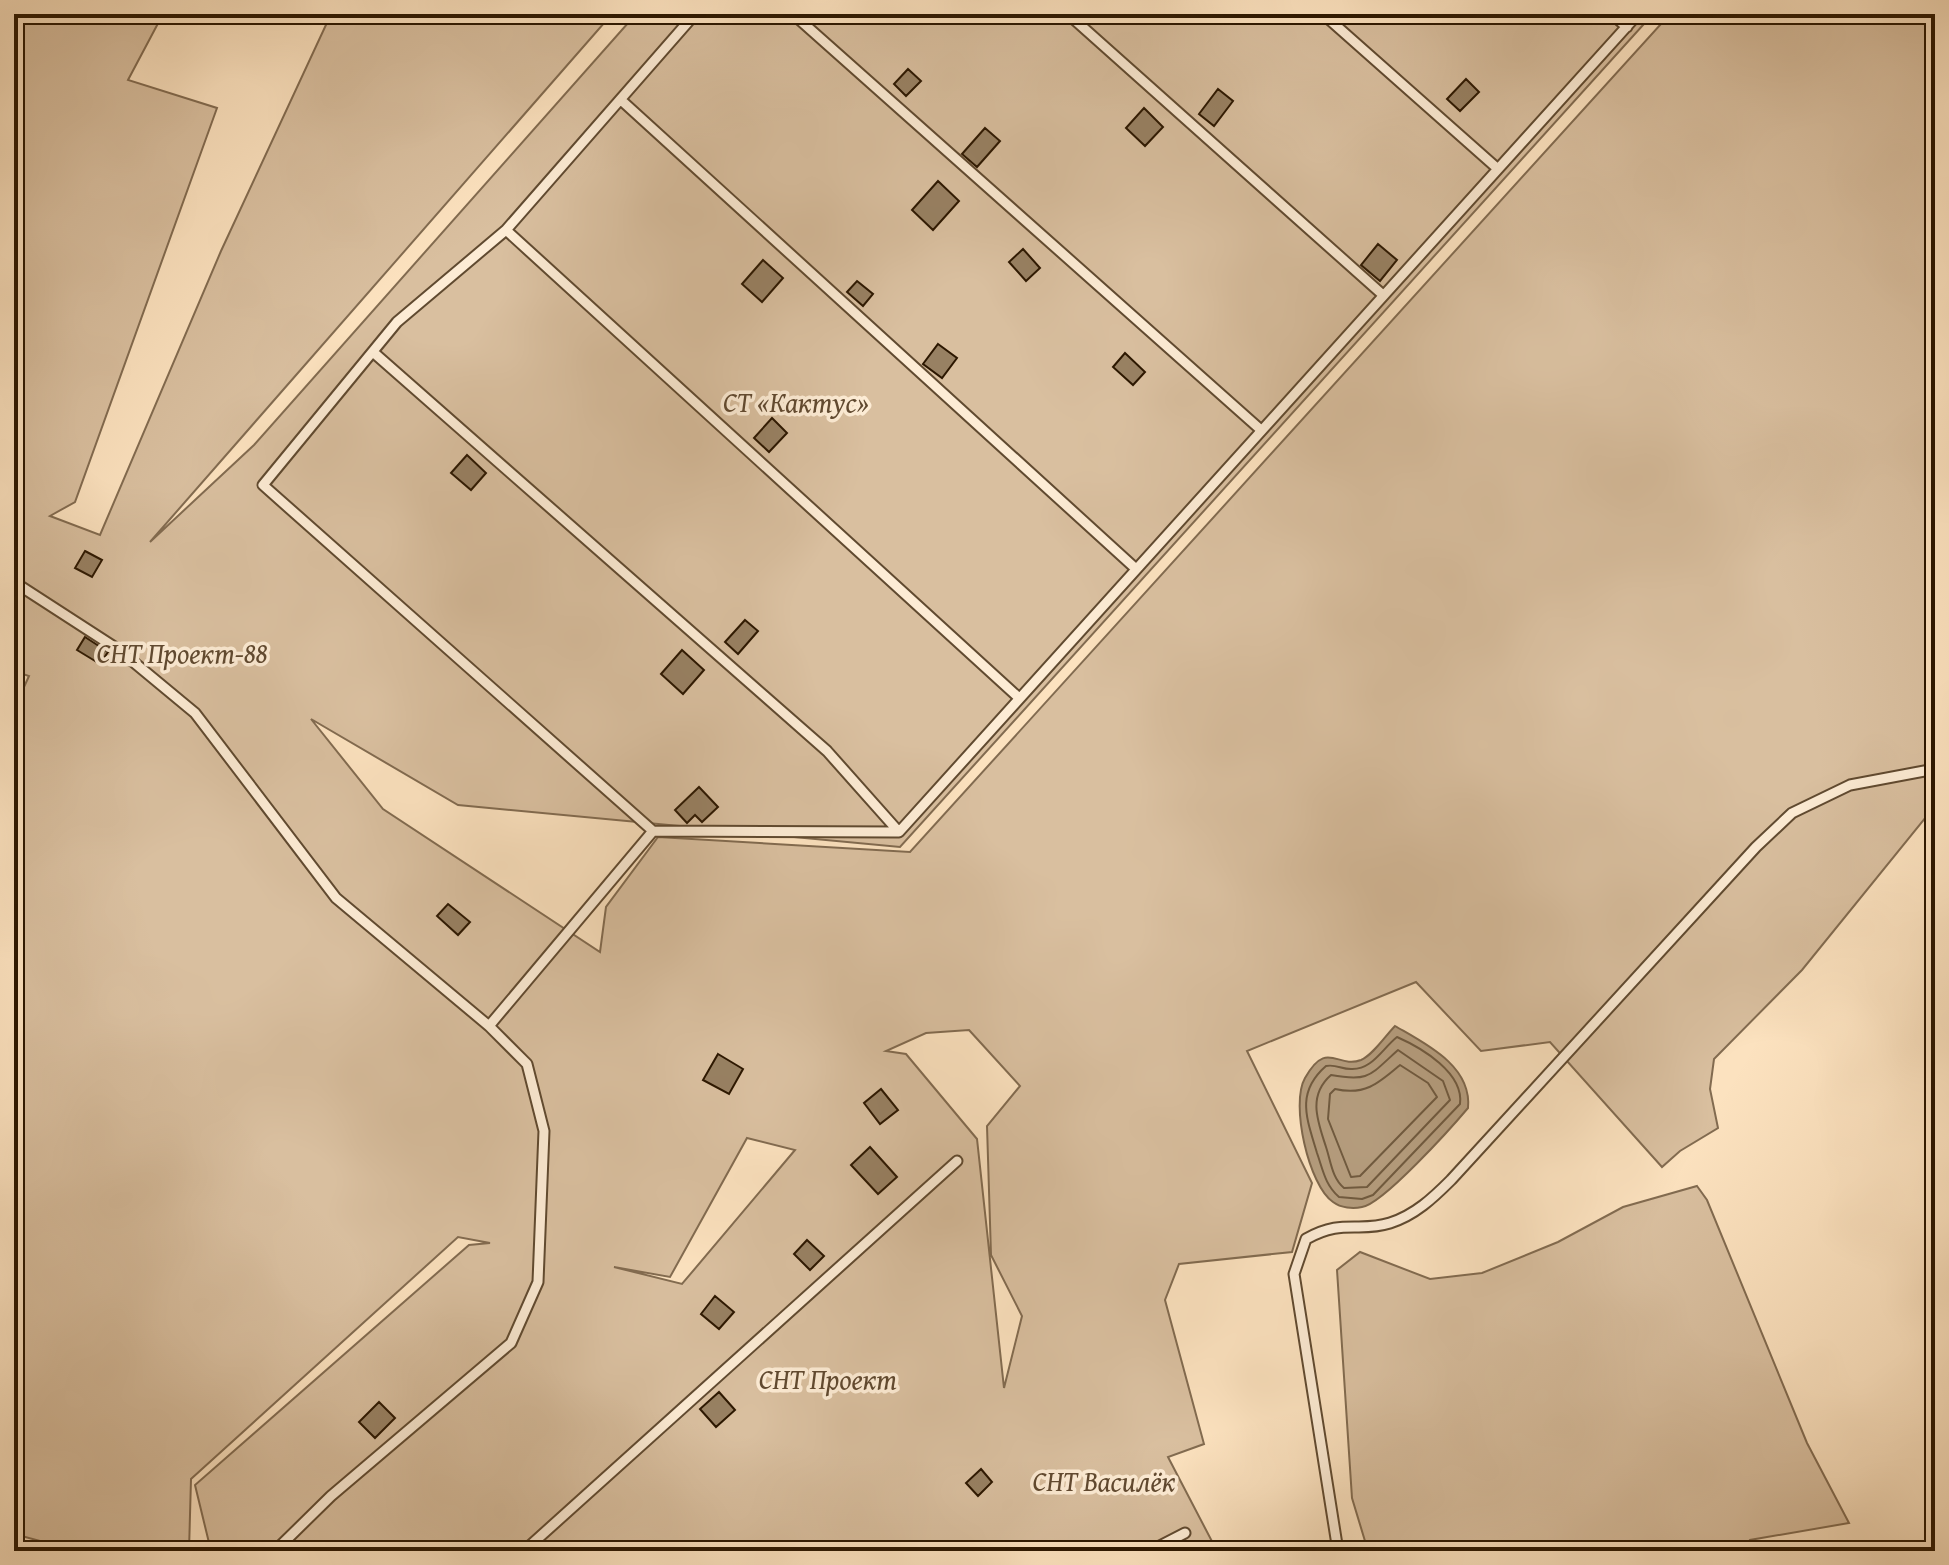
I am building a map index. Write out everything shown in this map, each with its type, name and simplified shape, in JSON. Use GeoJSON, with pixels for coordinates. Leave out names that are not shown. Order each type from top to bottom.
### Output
{"type":"FeatureCollection","features":[{"type":"Feature","properties":{"kind":"lane"},"geometry":{"type":"LineString","coordinates":[[695,14],[506,230],[397,322],[263,485],[653,831],[899,832],[1638,14]]}},
{"type":"Feature","properties":{"kind":"lane"},"geometry":{"type":"LineString","coordinates":[[793,14],[1261,430]]}},
{"type":"Feature","properties":{"kind":"lane"},"geometry":{"type":"LineString","coordinates":[[1068,14],[1383,295]]}},
{"type":"Feature","properties":{"kind":"lane"},"geometry":{"type":"LineString","coordinates":[[1323,14],[1498,169]]}},
{"type":"Feature","properties":{"kind":"lane"},"geometry":{"type":"LineString","coordinates":[[1612,14],[1627,27]]}},
{"type":"Feature","properties":{"kind":"lane"},"geometry":{"type":"LineString","coordinates":[[621,100],[1135,568]]}},
{"type":"Feature","properties":{"kind":"lane"},"geometry":{"type":"LineString","coordinates":[[506,230],[1018,697]]}},
{"type":"Feature","properties":{"kind":"lane"},"geometry":{"type":"LineString","coordinates":[[373,352],[827,751],[899,832]]}},
{"type":"Feature","properties":{"kind":"lane"},"geometry":{"type":"LineString","coordinates":[[14,582],[119,650],[195,713],[336,898],[489,1026],[527,1064],[544,1131],[538,1282],[511,1343],[331,1496],[275,1551]]}},
{"type":"Feature","properties":{"kind":"lane"},"geometry":{"type":"LineString","coordinates":[[1338,1551],[1294,1274],[1306,1239],[1326,1227],[1388,1224],[1422,1208],[1756,847],[1792,813],[1850,785],[1935,769]]}},
{"type":"Feature","properties":{"kind":"lane"},"geometry":{"type":"LineString","coordinates":[[489,1026],[653,831]]}},
{"type":"Feature","properties":{"kind":"lane"},"geometry":{"type":"LineString","coordinates":[[524,1551],[957,1161]]}},
{"type":"Feature","properties":{"kind":"lane"},"geometry":{"type":"LineString","coordinates":[[1150,1551],[1185,1533]]}},
{"type":"Feature","properties":{"kind":"green space"},"geometry":{"type":"Polygon","coordinates":[[[14,14],[163,14],[128,80],[217,108],[75,502],[50,516],[100,535],[221,251],[331,14],[612,14],[150,542],[254,445],[636,14],[1653,14],[900,847],[458,805],[311,719],[383,809],[600,952],[606,907],[658,837],[910,852],[1670,14],[1935,14],[1935,806],[1802,970],[1714,1059],[1710,1089],[1718,1128],[1680,1151],[1662,1167],[1550,1042],[1481,1051],[1416,982],[1247,1051],[1312,1183],[1292,1252],[1179,1264],[1165,1300],[1204,1444],[1168,1457],[1217,1551],[211,1551],[195,1485],[469,1245],[490,1243],[458,1237],[191,1479],[189,1551],[77,1551],[14,1534],[14,709],[29,676],[14,671],[14,14]],[[969,1030],[926,1033],[886,1051],[906,1054],[977,1139],[1004,1388],[1022,1316],[991,1255],[987,1126],[1020,1086],[969,1030]],[[747,1138],[670,1277],[614,1267],[682,1284],[795,1150],[747,1138]]]}},
{"type":"Feature","properties":{"kind":"green space"},"geometry":{"type":"Polygon","coordinates":[[[1697,1186],[1707,1200],[1807,1443],[1849,1523],[1750,1540],[1742,1551],[1368,1551],[1352,1498],[1337,1270],[1360,1252],[1430,1279],[1482,1273],[1558,1242],[1623,1207],[1697,1186]]]}},
{"type":"Feature","properties":{"kind":"water"},"geometry":{"type":"Polygon","coordinates":[[[1395,1026],[1433,1049],[1455,1068],[1463,1080],[1468,1108],[1417,1164],[1385,1193],[1362,1207],[1343,1207],[1324,1193],[1316,1180],[1304,1144],[1301,1090],[1305,1078],[1320,1060],[1361,1060],[1395,1026]]]}},
{"type":"Feature","properties":{"kind":"building"},"geometry":{"type":"Polygon","coordinates":[[[908,69],[921,81],[906,96],[894,84],[908,69]]]}},
{"type":"Feature","properties":{"kind":"building"},"geometry":{"type":"Polygon","coordinates":[[[1466,79],[1479,92],[1460,111],[1447,99],[1466,79]]]}},
{"type":"Feature","properties":{"kind":"building"},"geometry":{"type":"Polygon","coordinates":[[[1218,89],[1233,101],[1214,126],[1199,114],[1218,89]]]}},
{"type":"Feature","properties":{"kind":"building"},"geometry":{"type":"Polygon","coordinates":[[[1144,108],[1163,127],[1145,146],[1126,128],[1144,108]]]}},
{"type":"Feature","properties":{"kind":"building"},"geometry":{"type":"Polygon","coordinates":[[[985,128],[1000,141],[977,167],[962,154],[985,128]]]}},
{"type":"Feature","properties":{"kind":"building"},"geometry":{"type":"Polygon","coordinates":[[[938,181],[959,201],[933,230],[912,210],[938,181]]]}},
{"type":"Feature","properties":{"kind":"building"},"geometry":{"type":"Polygon","coordinates":[[[1378,244],[1397,260],[1380,281],[1361,265],[1378,244]]]}},
{"type":"Feature","properties":{"kind":"building"},"geometry":{"type":"Polygon","coordinates":[[[1023,249],[1040,268],[1026,281],[1009,262],[1023,249]]]}},
{"type":"Feature","properties":{"kind":"building"},"geometry":{"type":"Polygon","coordinates":[[[763,260],[783,278],[762,302],[742,284],[763,260]]]}},
{"type":"Feature","properties":{"kind":"building"},"geometry":{"type":"Polygon","coordinates":[[[857,281],[873,294],[863,306],[847,292],[857,281]]]}},
{"type":"Feature","properties":{"kind":"building"},"geometry":{"type":"Polygon","coordinates":[[[938,344],[957,358],[942,378],[923,364],[938,344]]]}},
{"type":"Feature","properties":{"kind":"building"},"geometry":{"type":"Polygon","coordinates":[[[1125,353],[1145,372],[1133,385],[1113,367],[1125,353]]]}},
{"type":"Feature","properties":{"kind":"building"},"geometry":{"type":"Polygon","coordinates":[[[772,418],[787,433],[769,452],[754,438],[772,418]]]}},
{"type":"Feature","properties":{"kind":"building"},"geometry":{"type":"Polygon","coordinates":[[[467,455],[486,473],[471,490],[451,473],[467,455]]]}},
{"type":"Feature","properties":{"kind":"building"},"geometry":{"type":"Polygon","coordinates":[[[85,551],[102,560],[92,577],[75,568],[85,551]]]}},
{"type":"Feature","properties":{"kind":"building"},"geometry":{"type":"Polygon","coordinates":[[[745,620],[758,631],[738,654],[725,642],[745,620]]]}},
{"type":"Feature","properties":{"kind":"building"},"geometry":{"type":"Polygon","coordinates":[[[85,637],[108,652],[100,664],[77,650],[85,637]]]}},
{"type":"Feature","properties":{"kind":"building"},"geometry":{"type":"Polygon","coordinates":[[[682,650],[704,670],[683,694],[661,674],[682,650]]]}},
{"type":"Feature","properties":{"kind":"building"},"geometry":{"type":"Polygon","coordinates":[[[699,787],[718,807],[702,822],[695,815],[687,823],[675,810],[699,787]]]}},
{"type":"Feature","properties":{"kind":"building"},"geometry":{"type":"Polygon","coordinates":[[[448,904],[470,922],[458,935],[437,916],[448,904]]]}},
{"type":"Feature","properties":{"kind":"building"},"geometry":{"type":"Polygon","coordinates":[[[718,1054],[743,1069],[729,1094],[703,1080],[718,1054]]]}},
{"type":"Feature","properties":{"kind":"building"},"geometry":{"type":"Polygon","coordinates":[[[881,1089],[898,1110],[880,1124],[864,1103],[881,1089]]]}},
{"type":"Feature","properties":{"kind":"building"},"geometry":{"type":"Polygon","coordinates":[[[870,1147],[897,1177],[878,1194],[851,1165],[870,1147]]]}},
{"type":"Feature","properties":{"kind":"building"},"geometry":{"type":"Polygon","coordinates":[[[807,1240],[824,1256],[810,1270],[794,1254],[807,1240]]]}},
{"type":"Feature","properties":{"kind":"building"},"geometry":{"type":"Polygon","coordinates":[[[715,1296],[734,1312],[719,1329],[701,1314],[715,1296]]]}},
{"type":"Feature","properties":{"kind":"building"},"geometry":{"type":"Polygon","coordinates":[[[719,1392],[735,1410],[716,1427],[700,1409],[719,1392]]]}},
{"type":"Feature","properties":{"kind":"building"},"geometry":{"type":"Polygon","coordinates":[[[379,1402],[395,1418],[375,1438],[359,1422],[379,1402]]]}},
{"type":"Feature","properties":{"kind":"building"},"geometry":{"type":"Polygon","coordinates":[[[981,1469],[992,1482],[978,1496],[966,1483],[981,1469]]]}},
{"type":"Feature","properties":{"kind":"park label","name":"СТ «Кактус»"},"geometry":{"type":"Point","coordinates":[796,402]}},
{"type":"Feature","properties":{"kind":"park label","name":"СНТ Проект-88"},"geometry":{"type":"Point","coordinates":[182,653]}},
{"type":"Feature","properties":{"kind":"park label","name":"СНТ Проект"},"geometry":{"type":"Point","coordinates":[828,1379]}},
{"type":"Feature","properties":{"kind":"park label","name":"СНТ Василёк"},"geometry":{"type":"Point","coordinates":[1104,1481]}}]}
